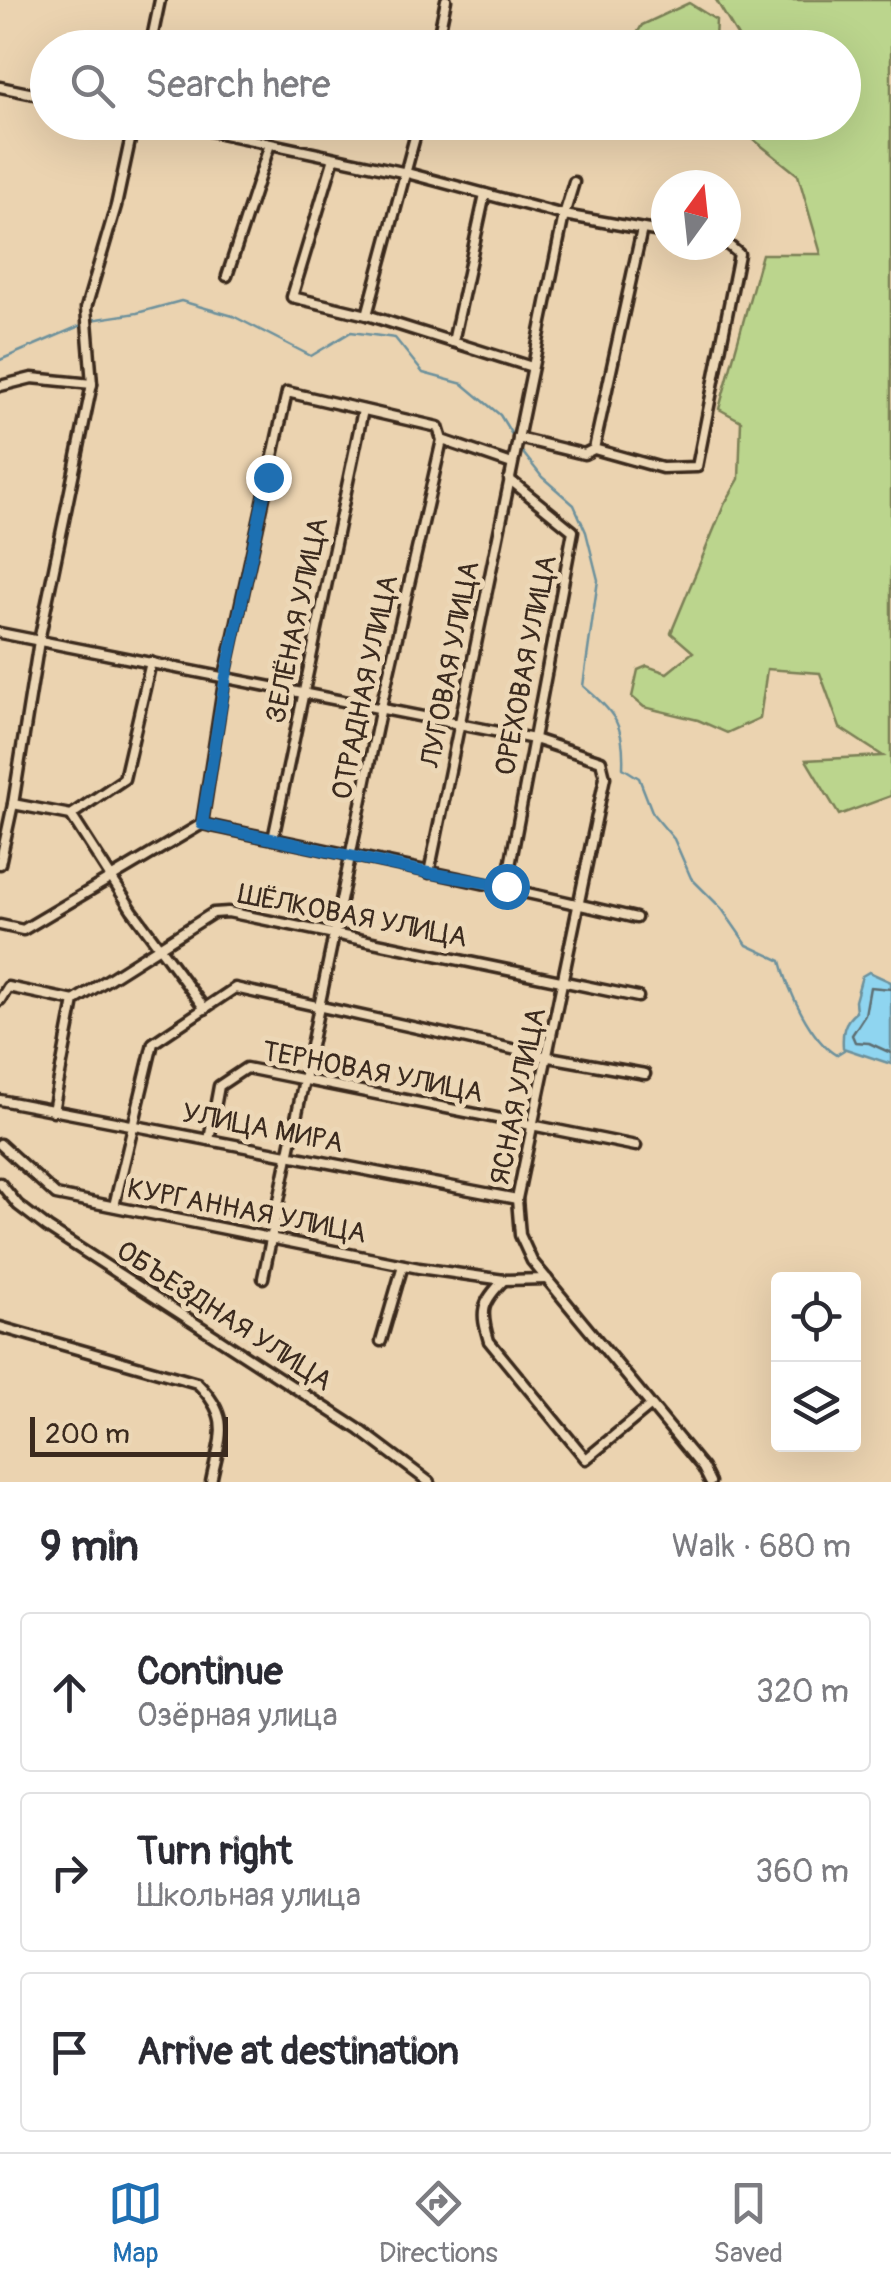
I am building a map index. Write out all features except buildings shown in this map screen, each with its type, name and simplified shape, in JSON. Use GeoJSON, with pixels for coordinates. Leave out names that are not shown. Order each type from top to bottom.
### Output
{"type":"FeatureCollection","features":[{"type":"Feature","properties":{"kind":"street"},"geometry":{"type":"LineString","coordinates":[[154,30],[160,0]]}},
{"type":"Feature","properties":{"kind":"street"},"geometry":{"type":"LineString","coordinates":[[440,30],[446,0]]}},
{"type":"Feature","properties":{"kind":"street"},"geometry":{"type":"LineString","coordinates":[[0,87],[30,93]]}},
{"type":"Feature","properties":{"kind":"street"},"geometry":{"type":"LineString","coordinates":[[0,864],[39,641],[92,384],[86,308],[116,206],[130,140]]}},
{"type":"Feature","properties":{"kind":"street"},"geometry":{"type":"LineString","coordinates":[[251,140],[564,214],[651,230]]}},
{"type":"Feature","properties":{"kind":"street"},"geometry":{"type":"LineString","coordinates":[[367,315],[414,140]]}},
{"type":"Feature","properties":{"kind":"street"},"geometry":{"type":"LineString","coordinates":[[227,276],[270,144]]}},
{"type":"Feature","properties":{"kind":"street"},"geometry":{"type":"LineString","coordinates":[[334,158],[292,297],[367,315],[532,368]]}},
{"type":"Feature","properties":{"kind":"street"},"geometry":{"type":"LineString","coordinates":[[574,182],[518,438],[584,454],[594,448],[642,229]]}},
{"type":"Feature","properties":{"kind":"street"},"geometry":{"type":"LineString","coordinates":[[453,342],[485,194]]}},
{"type":"Feature","properties":{"kind":"street"},"geometry":{"type":"LineString","coordinates":[[594,448],[662,468],[697,467],[738,260]]}},
{"type":"Feature","properties":{"kind":"street"},"geometry":{"type":"LineString","coordinates":[[0,386],[32,378],[92,384]]}},
{"type":"Feature","properties":{"kind":"street"},"geometry":{"type":"LineString","coordinates":[[202,824],[226,676],[287,392],[438,427],[442,440],[512,464]]}},
{"type":"Feature","properties":{"kind":"street","name":"ЗЕЛЁНАЯ УЛИЦА"},"geometry":{"type":"LineString","coordinates":[[273,840],[363,410]]}},
{"type":"Feature","properties":{"kind":"street","name":"ЛУГОВАЯ УЛИЦА"},"geometry":{"type":"LineString","coordinates":[[429,873],[518,438]]}},
{"type":"Feature","properties":{"kind":"street","name":"ОТРАДНАЯ УЛИЦА"},"geometry":{"type":"LineString","coordinates":[[263,1278],[381,707],[442,440]]}},
{"type":"Feature","properties":{"kind":"street","name":"ОРЕХОВАЯ УЛИЦА"},"geometry":{"type":"LineString","coordinates":[[506,886],[572,531],[510,480]]}},
{"type":"Feature","properties":{"kind":"street"},"geometry":{"type":"LineString","coordinates":[[0,633],[534,740]]}},
{"type":"Feature","properties":{"kind":"street"},"geometry":{"type":"LineString","coordinates":[[13,804],[70,815],[124,779],[151,662]]}},
{"type":"Feature","properties":{"kind":"street","name":"ЯСНАЯ УЛИЦА"},"geometry":{"type":"LineString","coordinates":[[534,740],[595,757],[601,761],[604,777],[518,1199],[520,1235],[532,1262],[703,1468],[710,1482]]}},
{"type":"Feature","properties":{"kind":"street"},"geometry":{"type":"LineString","coordinates":[[70,815],[204,1009]]}},
{"type":"Feature","properties":{"kind":"street"},"geometry":{"type":"LineString","coordinates":[[0,925],[23,930],[202,824],[506,886],[636,918]]}},
{"type":"Feature","properties":{"kind":"street","name":"ШЁЛКОВАЯ УЛИЦА"},"geometry":{"type":"LineString","coordinates":[[74,1001],[213,913],[228,912],[638,997]]}},
{"type":"Feature","properties":{"kind":"street"},"geometry":{"type":"LineString","coordinates":[[0,1000],[8,987],[74,1001],[53,1111]]}},
{"type":"Feature","properties":{"kind":"street"},"geometry":{"type":"LineString","coordinates":[[114,1206],[152,1043],[236,988],[645,1074]]}},
{"type":"Feature","properties":{"kind":"street","name":"ТЕРНОВАЯ УЛИЦА"},"geometry":{"type":"LineString","coordinates":[[209,1140],[219,1086],[246,1068],[636,1146]]}},
{"type":"Feature","properties":{"kind":"street","name":"УЛИЦА МИРА"},"geometry":{"type":"LineString","coordinates":[[0,1100],[518,1199]]}},
{"type":"Feature","properties":{"kind":"street","name":"КУРГАННАЯ УЛИЦА"},"geometry":{"type":"LineString","coordinates":[[0,1144],[56,1195],[403,1265],[504,1280],[547,1279]]}},
{"type":"Feature","properties":{"kind":"street","name":"ОБЪЕЗДНАЯ УЛИЦА"},"geometry":{"type":"LineString","coordinates":[[0,1183],[18,1205],[48,1228],[360,1430],[429,1482]]}},
{"type":"Feature","properties":{"kind":"street"},"geometry":{"type":"LineString","coordinates":[[381,1342],[403,1265]]}},
{"type":"Feature","properties":{"kind":"street"},"geometry":{"type":"LineString","coordinates":[[504,1280],[487,1298],[482,1317],[488,1342],[586,1459],[650,1406]]}},
{"type":"Feature","properties":{"kind":"street"},"geometry":{"type":"LineString","coordinates":[[0,1327],[197,1383],[216,1402],[222,1424],[211,1482]]}},
{"type":"Feature","properties":{"kind":"green space"},"geometry":{"type":"Polygon","coordinates":[[[716,0],[891,0],[891,796],[839,815],[806,760],[883,756],[840,728],[820,673],[767,669],[760,718],[727,733],[698,720],[644,707],[632,697],[638,670],[647,666],[667,673],[693,652],[671,633],[724,505],[739,479],[741,421],[719,409],[762,254],[821,254],[798,175],[754,140],[861,140],[861,30],[734,30],[716,0]]]}},
{"type":"Feature","properties":{"kind":"green space"},"geometry":{"type":"Polygon","coordinates":[[[689,3],[716,20],[716,30],[639,30],[689,3]]]}},
{"type":"Feature","properties":{"kind":"water"},"geometry":{"type":"Polygon","coordinates":[[[869,972],[891,982],[891,1064],[843,1048],[844,1028],[856,1012],[862,976],[869,972]]]}},
{"type":"Feature","properties":{"kind":"waterway"},"geometry":{"type":"LineString","coordinates":[[91,320],[181,301],[233,316],[311,356],[351,332],[395,338],[423,373],[463,384],[500,415],[514,438]]}},
{"type":"Feature","properties":{"kind":"waterway"},"geometry":{"type":"LineString","coordinates":[[0,360],[84,324]]}},
{"type":"Feature","properties":{"kind":"waterway"},"geometry":{"type":"LineString","coordinates":[[520,449],[542,477],[574,505],[586,532],[598,580],[583,686],[616,721],[623,768],[639,778],[653,814],[674,839],[691,878],[722,909],[747,945],[781,961],[809,1027],[836,1055],[844,1050]]}},
{"type":"Feature","properties":{"kind":"route"},"geometry":{"type":"LineString","coordinates":[[268,477],[226,676],[202,824],[506,886]]}}]}
